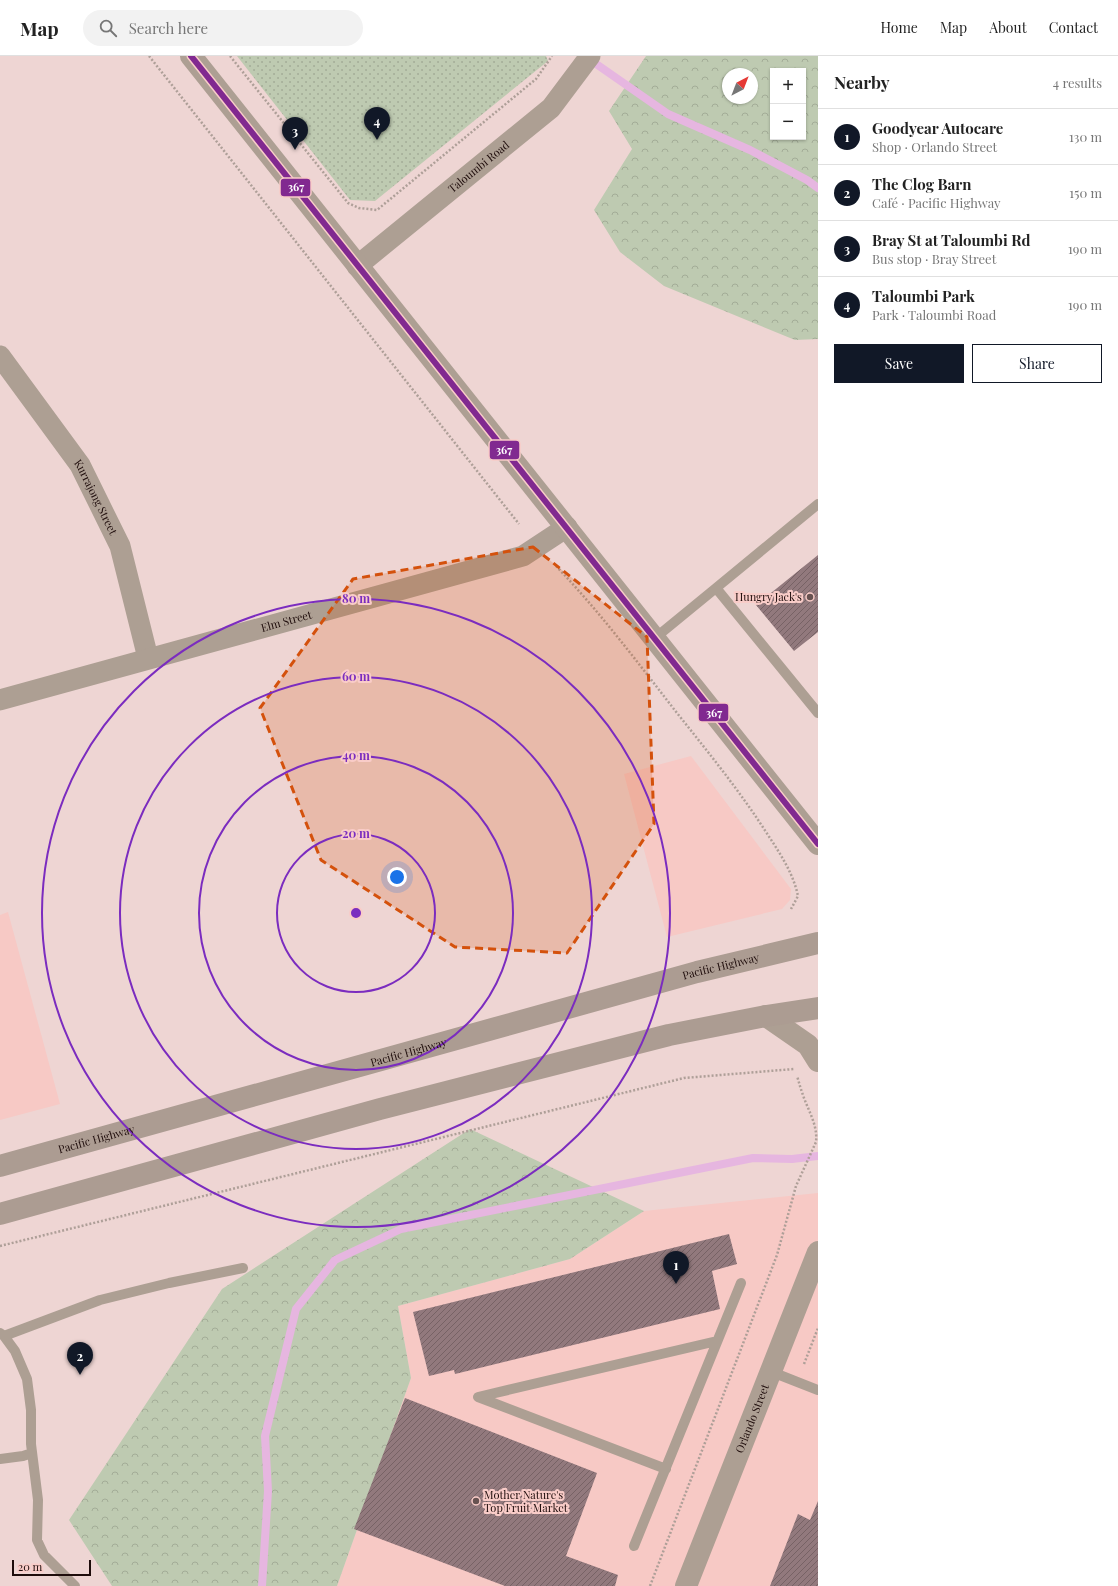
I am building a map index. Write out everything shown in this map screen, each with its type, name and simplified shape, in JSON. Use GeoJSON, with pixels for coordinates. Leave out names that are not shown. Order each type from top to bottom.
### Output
{"type":"FeatureCollection","features":[{"type":"Feature","properties":{"kind":"highway","name":"Pacific Highway"},"geometry":{"type":"LineString","coordinates":[[0,1166],[697,972],[818,944]]}},
{"type":"Feature","properties":{"kind":"highway"},"geometry":{"type":"LineString","coordinates":[[0,1214],[380,1109],[669,1035],[766,1016],[818,1008]]}},
{"type":"Feature","properties":{"kind":"street"},"geometry":{"type":"LineString","coordinates":[[191,56],[818,844]]}},
{"type":"Feature","properties":{"kind":"street","name":"Taloumbi Road"},"geometry":{"type":"LineString","coordinates":[[357,266],[551,108],[590,56]]}},
{"type":"Feature","properties":{"kind":"street","name":"Kurrajong Street"},"geometry":{"type":"LineString","coordinates":[[0,356],[80,466],[120,546],[148,658]]}},
{"type":"Feature","properties":{"kind":"street","name":"Elm Street"},"geometry":{"type":"LineString","coordinates":[[0,700],[148,658],[523,556],[567,528]]}},
{"type":"Feature","properties":{"kind":"street"},"geometry":{"type":"LineString","coordinates":[[766,1016],[808,1046],[818,1061]]}},
{"type":"Feature","properties":{"kind":"street","name":"Orlando Street"},"geometry":{"type":"LineString","coordinates":[[686,1586],[772,1372],[818,1252]]}},
{"type":"Feature","properties":{"kind":"lane"},"geometry":{"type":"LineString","coordinates":[[655,638],[818,504]]}},
{"type":"Feature","properties":{"kind":"lane"},"geometry":{"type":"LineString","coordinates":[[716,588],[818,713]]}},
{"type":"Feature","properties":{"kind":"lane"},"geometry":{"type":"LineString","coordinates":[[75,1586],[44,1555],[37,1540],[38,1500],[32,1453],[31,1410],[27,1379],[15,1352],[2,1335],[100,1300],[169,1283],[243,1268]]}},
{"type":"Feature","properties":{"kind":"lane"},"geometry":{"type":"LineString","coordinates":[[634,1546],[741,1283]]}},
{"type":"Feature","properties":{"kind":"lane"},"geometry":{"type":"LineString","coordinates":[[666,1468],[478,1397],[717,1341]]}},
{"type":"Feature","properties":{"kind":"lane"},"geometry":{"type":"LineString","coordinates":[[772,1372],[818,1390]]}},
{"type":"Feature","properties":{"kind":"lane"},"geometry":{"type":"LineString","coordinates":[[0,1459],[23,1456],[32,1453]]}},
{"type":"Feature","properties":{"kind":"path"},"geometry":{"type":"LineString","coordinates":[[149,56],[520,524]]}},
{"type":"Feature","properties":{"kind":"path"},"geometry":{"type":"LineString","coordinates":[[230,56],[348,203],[359,208],[377,210],[536,79],[552,56]]}},
{"type":"Feature","properties":{"kind":"path"},"geometry":{"type":"LineString","coordinates":[[556,566],[579,590],[602,618],[745,800],[792,876],[798,896],[791,909]]}},
{"type":"Feature","properties":{"kind":"path"},"geometry":{"type":"LineString","coordinates":[[0,1246],[684,1078],[794,1069],[801,1091],[815,1124],[817,1135],[816,1142],[796,1186],[777,1255],[650,1586]]}},
{"type":"Feature","properties":{"kind":"path"},"geometry":{"type":"LineString","coordinates":[[797,1382],[818,1328]]}},
{"type":"Feature","properties":{"kind":"highlighted area"},"geometry":{"type":"Polygon","coordinates":[[[533,547],[647,637],[654,824],[567,953],[455,947],[321,860],[260,708],[353,579],[533,547]]]}},
{"type":"Feature","properties":{"kind":"shaded area"},"geometry":{"type":"Polygon","coordinates":[[[691,756],[791,889],[790,900],[782,909],[667,937],[624,774],[691,756]]]}},
{"type":"Feature","properties":{"kind":"shaded area"},"geometry":{"type":"Polygon","coordinates":[[[8,912],[60,1104],[0,1120],[0,915],[8,912]]]}},
{"type":"Feature","properties":{"kind":"shaded area"},"geometry":{"type":"Polygon","coordinates":[[[818,1193],[818,1586],[337,1586],[411,1378],[398,1306],[570,1259],[644,1211],[818,1193]]]}},
{"type":"Feature","properties":{"kind":"green space"},"geometry":{"type":"Polygon","coordinates":[[[237,56],[546,56],[548,61],[375,201],[350,200],[237,56]]]}},
{"type":"Feature","properties":{"kind":"green space"},"geometry":{"type":"Polygon","coordinates":[[[646,56],[818,56],[818,339],[795,340],[664,286],[620,252],[594,210],[632,149],[609,111],[646,56]]]}},
{"type":"Feature","properties":{"kind":"green space"},"geometry":{"type":"Polygon","coordinates":[[[470,1129],[644,1211],[570,1259],[398,1306],[411,1378],[337,1586],[112,1586],[69,1520],[222,1289],[470,1129]]]}},
{"type":"Feature","properties":{"kind":"building"},"geometry":{"type":"Polygon","coordinates":[[[818,555],[818,632],[794,651],[756,605],[818,555]]]}},
{"type":"Feature","properties":{"kind":"building"},"geometry":{"type":"Polygon","coordinates":[[[729,1234],[737,1264],[712,1271],[720,1309],[455,1374],[454,1370],[429,1376],[413,1312],[729,1234]]]}},
{"type":"Feature","properties":{"kind":"building","name":"Mother Nature's Top Fruit Market"},"geometry":{"type":"Polygon","coordinates":[[[405,1398],[597,1473],[566,1556],[618,1575],[615,1586],[505,1586],[354,1529],[405,1398]]]}},
{"type":"Feature","properties":{"kind":"building"},"geometry":{"type":"Polygon","coordinates":[[[818,1501],[818,1586],[770,1586],[798,1514],[810,1520],[818,1501]]]}},
{"type":"Feature","properties":{"kind":"waterway"},"geometry":{"type":"LineString","coordinates":[[589,59],[668,114],[750,150],[807,180],[818,188]]}},
{"type":"Feature","properties":{"kind":"waterway"},"geometry":{"type":"LineString","coordinates":[[262,1586],[268,1491],[265,1436],[296,1309],[335,1260],[401,1229],[753,1158],[792,1159],[818,1156]]}},
{"type":"Feature","properties":{"kind":"transit line","name":"367"},"geometry":{"type":"LineString","coordinates":[[191,56],[818,844]]}},
{"type":"Feature","properties":{"kind":"place","name":"Taloumbi Park"},"geometry":{"type":"Point","coordinates":[377,140]}},
{"type":"Feature","properties":{"kind":"place","name":"Bray St at Taloumbi Rd"},"geometry":{"type":"Point","coordinates":[295,150]}},
{"type":"Feature","properties":{"kind":"place","name":"Hungry Jack's"},"geometry":{"type":"Point","coordinates":[810,597]}},
{"type":"Feature","properties":{"kind":"place","name":"Goodyear Autocare"},"geometry":{"type":"Point","coordinates":[676,1284]}},
{"type":"Feature","properties":{"kind":"place","name":"The Clog Barn"},"geometry":{"type":"Point","coordinates":[80,1375]}},
{"type":"Feature","properties":{"kind":"place","name":"Mother Nature's Top Fruit Market"},"geometry":{"type":"Point","coordinates":[476,1501]}}]}
